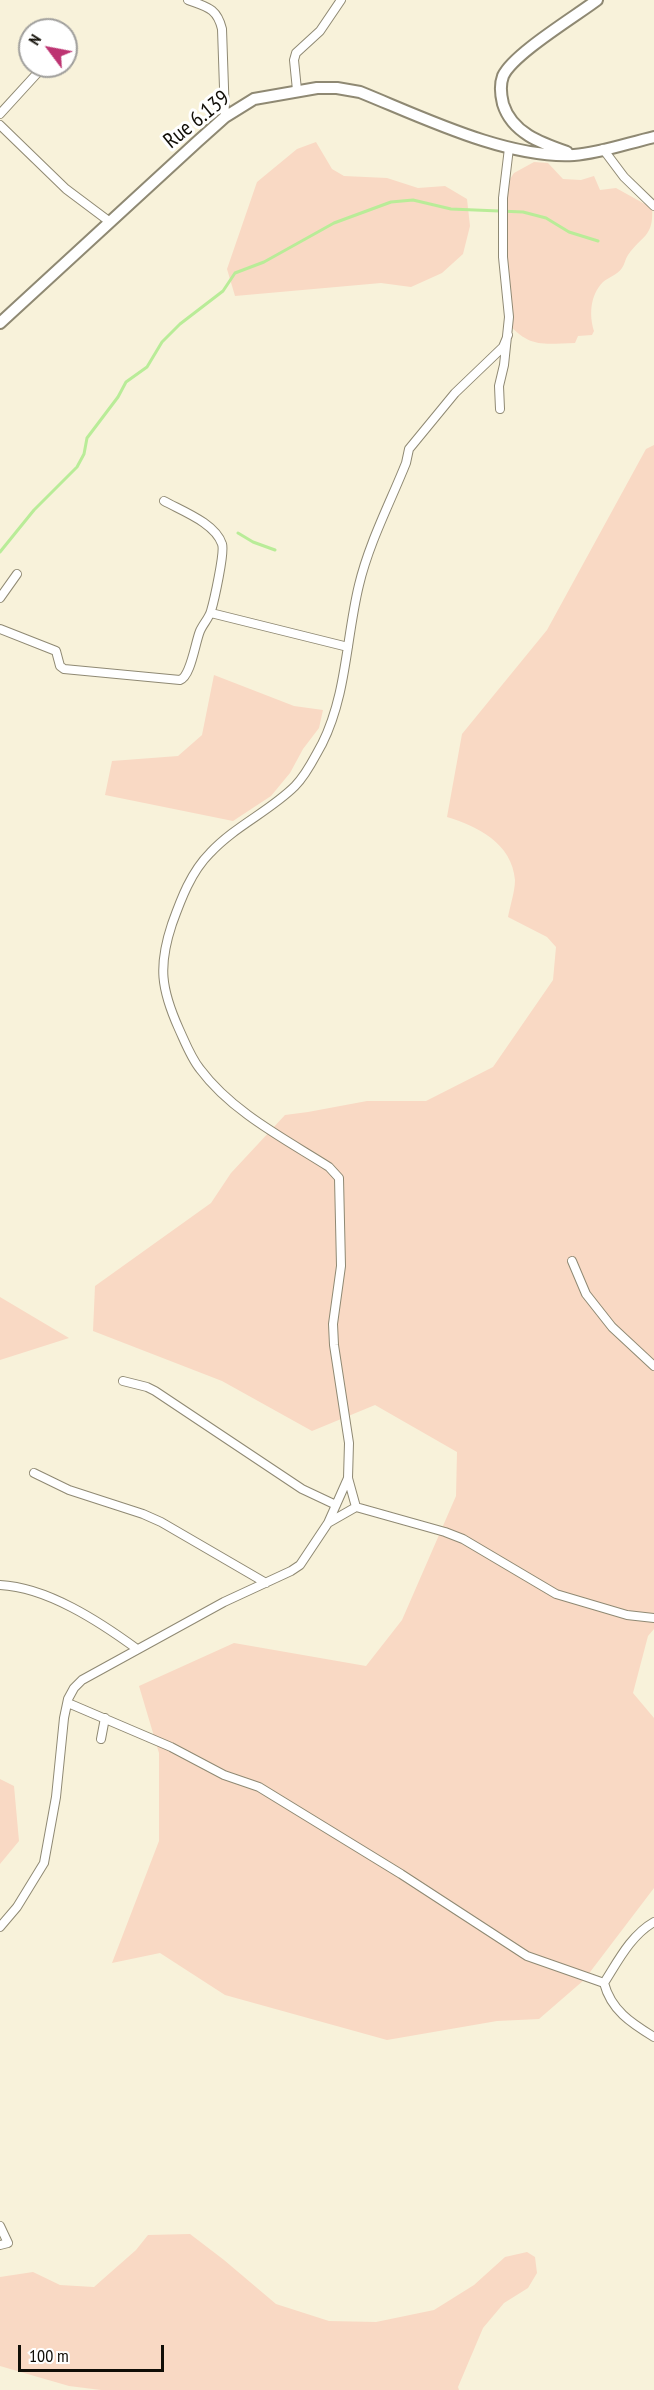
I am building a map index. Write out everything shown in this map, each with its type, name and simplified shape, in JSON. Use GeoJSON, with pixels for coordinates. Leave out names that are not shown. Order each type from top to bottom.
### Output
{"type":"FeatureCollection","features":[{"type":"Feature","properties":{"kind":"street"},"geometry":{"type":"LineString","coordinates":[[188,0],[208,7],[219,16],[222,29],[225,117]]}},
{"type":"Feature","properties":{"kind":"street"},"geometry":{"type":"LineString","coordinates":[[297,90],[294,60],[296,53],[320,31],[341,0]]}},
{"type":"Feature","properties":{"kind":"street"},"geometry":{"type":"LineString","coordinates":[[574,155],[529,136],[514,125],[506,113],[502,99],[503,76],[521,55],[597,0]]}},
{"type":"Feature","properties":{"kind":"street"},"geometry":{"type":"LineString","coordinates":[[0,114],[33,78]]}},
{"type":"Feature","properties":{"kind":"street","name":"Rue 6.139"},"geometry":{"type":"LineString","coordinates":[[0,323],[225,117],[254,99],[297,90],[337,88],[360,92],[509,148],[548,155],[574,155],[654,137]]}},
{"type":"Feature","properties":{"kind":"street"},"geometry":{"type":"LineString","coordinates":[[0,125],[66,189],[110,222]]}},
{"type":"Feature","properties":{"kind":"street"},"geometry":{"type":"LineString","coordinates":[[500,409],[499,386],[510,318],[503,257],[503,198],[509,148]]}},
{"type":"Feature","properties":{"kind":"street"},"geometry":{"type":"LineString","coordinates":[[603,149],[624,177],[654,206]]}},
{"type":"Feature","properties":{"kind":"street"},"geometry":{"type":"LineString","coordinates":[[356,1507],[348,1478],[349,1443],[334,1345],[333,1324],[341,1266],[339,1178],[329,1167],[240,1107],[198,1067],[174,1019],[166,993],[162,962],[176,914],[190,879],[200,864],[222,842],[295,786],[307,771],[334,715],[359,584],[372,545],[406,463],[409,448],[455,393],[503,347],[508,335]]}},
{"type":"Feature","properties":{"kind":"street"},"geometry":{"type":"LineString","coordinates":[[0,628],[56,651],[60,666],[64,669],[180,680],[188,674],[194,646],[211,613],[224,549],[222,542],[208,527],[164,501]]}},
{"type":"Feature","properties":{"kind":"street"},"geometry":{"type":"LineString","coordinates":[[0,598],[17,574]]}},
{"type":"Feature","properties":{"kind":"street"},"geometry":{"type":"LineString","coordinates":[[211,613],[348,647]]}},
{"type":"Feature","properties":{"kind":"street"},"geometry":{"type":"LineString","coordinates":[[572,1261],[586,1294],[599,1311],[612,1327],[654,1366]]}},
{"type":"Feature","properties":{"kind":"street"},"geometry":{"type":"LineString","coordinates":[[123,1382],[155,1391],[302,1489],[336,1505]]}},
{"type":"Feature","properties":{"kind":"street"},"geometry":{"type":"LineString","coordinates":[[34,1473],[69,1490],[161,1522],[266,1583]]}},
{"type":"Feature","properties":{"kind":"street"},"geometry":{"type":"LineString","coordinates":[[0,1927],[17,1907],[44,1863],[56,1797],[68,1702],[74,1688],[82,1680],[137,1649],[230,1599],[300,1565],[328,1523],[348,1478]]}},
{"type":"Feature","properties":{"kind":"street"},"geometry":{"type":"LineString","coordinates":[[328,1523],[356,1507],[446,1532],[463,1539],[556,1594],[627,1615],[654,1618]]}},
{"type":"Feature","properties":{"kind":"street"},"geometry":{"type":"LineString","coordinates":[[0,1585],[26,1589],[78,1611],[100,1622],[137,1649]]}},
{"type":"Feature","properties":{"kind":"street"},"geometry":{"type":"LineString","coordinates":[[68,1702],[171,1747],[224,1775],[259,1786],[527,1956],[604,1983]]}},
{"type":"Feature","properties":{"kind":"street"},"geometry":{"type":"LineString","coordinates":[[101,1739],[105,1718]]}},
{"type":"Feature","properties":{"kind":"street"},"geometry":{"type":"LineString","coordinates":[[654,1922],[641,1931],[625,1950],[604,1983],[607,1996],[624,2018],[654,2037]]}},
{"type":"Feature","properties":{"kind":"street"},"geometry":{"type":"LineString","coordinates":[[644,2031],[654,2030]]}},
{"type":"Feature","properties":{"kind":"street"},"geometry":{"type":"LineString","coordinates":[[0,2226],[8,2243],[0,2245]]}},
{"type":"Feature","properties":{"kind":"shaded area"},"geometry":{"type":"Polygon","coordinates":[[[316,142],[332,169],[344,176],[387,178],[418,188],[445,186],[467,199],[470,226],[463,254],[442,273],[411,287],[381,283],[235,296],[227,269],[257,182],[297,149],[316,142]]]}},
{"type":"Feature","properties":{"kind":"shaded area"},"geometry":{"type":"Polygon","coordinates":[[[534,162],[548,163],[563,179],[581,180],[594,176],[600,190],[616,188],[652,208],[651,225],[646,235],[633,248],[620,270],[603,282],[595,293],[591,312],[594,331],[592,335],[578,336],[575,343],[544,344],[528,340],[505,320],[508,243],[504,188],[514,173],[534,162]]]}},
{"type":"Feature","properties":{"kind":"shaded area"},"geometry":{"type":"Polygon","coordinates":[[[654,445],[654,1629],[648,1636],[633,1693],[654,1718],[654,1888],[584,1980],[539,2019],[497,2021],[387,2040],[225,1995],[160,1953],[112,1963],[159,1841],[159,1753],[139,1686],[234,1643],[366,1666],[402,1620],[456,1496],[457,1452],[375,1405],[312,1431],[222,1381],[93,1331],[95,1286],[211,1203],[231,1173],[285,1115],[367,1101],[426,1101],[493,1067],[553,980],[556,947],[547,937],[508,917],[515,880],[507,856],[500,846],[481,831],[447,817],[462,734],[547,630],[646,449],[654,445]]]}},
{"type":"Feature","properties":{"kind":"shaded area"},"geometry":{"type":"Polygon","coordinates":[[[214,675],[294,706],[323,710],[319,728],[303,749],[290,773],[271,796],[233,821],[105,795],[112,761],[178,756],[202,735],[214,675]]]}},
{"type":"Feature","properties":{"kind":"shaded area"},"geometry":{"type":"Polygon","coordinates":[[[0,1297],[69,1338],[0,1360],[0,1297]]]}},
{"type":"Feature","properties":{"kind":"shaded area"},"geometry":{"type":"Polygon","coordinates":[[[0,1779],[14,1786],[19,1841],[0,1864],[0,1779]]]}},
{"type":"Feature","properties":{"kind":"shaded area"},"geometry":{"type":"Polygon","coordinates":[[[190,2234],[276,2304],[329,2321],[376,2322],[434,2310],[474,2285],[505,2257],[527,2252],[535,2257],[537,2273],[528,2288],[504,2303],[483,2328],[458,2387],[459,2390],[101,2390],[69,2386],[0,2366],[0,2277],[33,2272],[60,2285],[94,2287],[136,2250],[148,2235],[190,2234]]]}},
{"type":"Feature","properties":{"kind":"waterway"},"geometry":{"type":"LineString","coordinates":[[0,552],[34,510],[77,467],[84,454],[87,438],[118,397],[126,382],[147,367],[162,342],[180,324],[223,291],[235,273],[264,262],[334,223],[391,202],[413,200],[451,209],[523,212],[546,218],[569,232],[598,241]]}},
{"type":"Feature","properties":{"kind":"waterway"},"geometry":{"type":"LineString","coordinates":[[238,533],[253,542],[275,550]]}}]}
